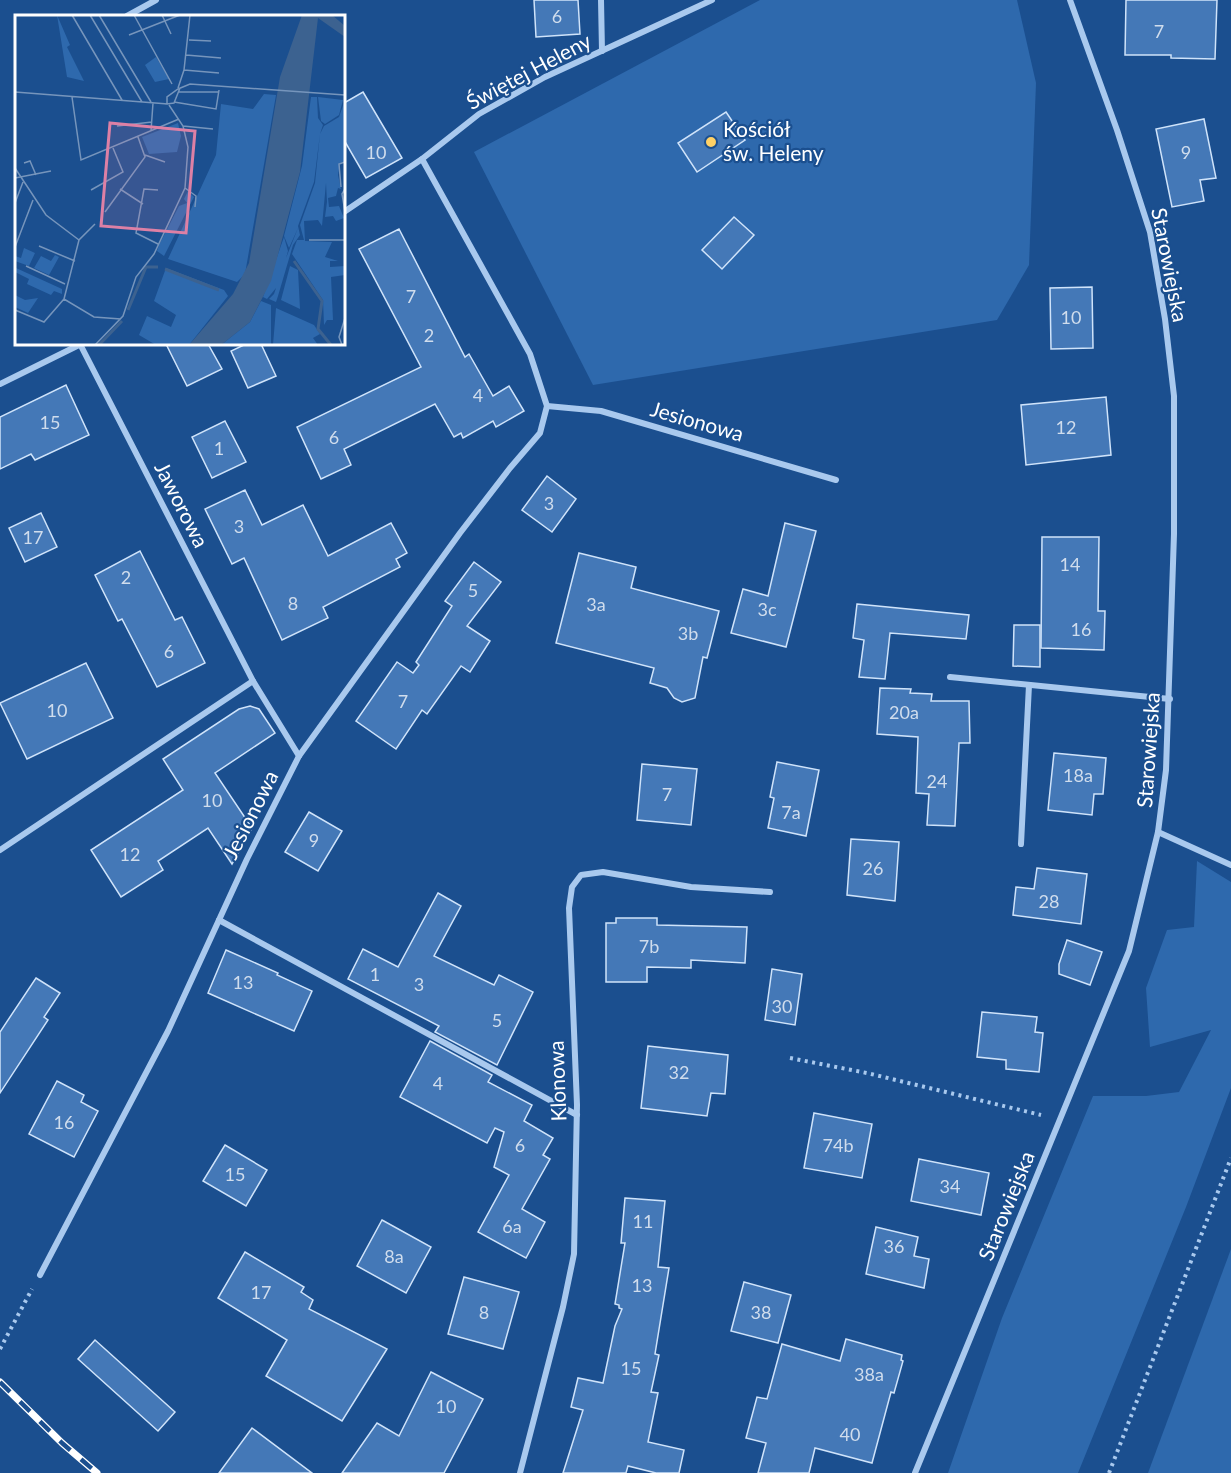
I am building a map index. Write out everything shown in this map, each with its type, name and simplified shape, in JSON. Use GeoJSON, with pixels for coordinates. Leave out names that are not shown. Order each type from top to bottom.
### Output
{"type":"FeatureCollection","features":[{"type":"Feature","properties":{"kind":"street"},"geometry":{"type":"LineString","coordinates":[[129,15],[156,0]]}},
{"type":"Feature","properties":{"kind":"street"},"geometry":{"type":"LineString","coordinates":[[601,0],[602,51]]}},
{"type":"Feature","properties":{"kind":"street","name":"Świętej Heleny"},"geometry":{"type":"LineString","coordinates":[[345,211],[422,159],[479,114],[545,77],[712,0]]}},
{"type":"Feature","properties":{"kind":"street","name":"Starowiejska"},"geometry":{"type":"LineString","coordinates":[[915,1473],[1129,951],[1158,832],[1166,770],[1174,534],[1174,407],[1165,319],[1150,232],[1117,130],[1070,0]]}},
{"type":"Feature","properties":{"kind":"street"},"geometry":{"type":"LineString","coordinates":[[422,159],[530,354],[547,406]]}},
{"type":"Feature","properties":{"kind":"street"},"geometry":{"type":"LineString","coordinates":[[0,384],[79,345]]}},
{"type":"Feature","properties":{"kind":"street","name":"Jaworowa"},"geometry":{"type":"LineString","coordinates":[[82,345],[253,681],[299,756]]}},
{"type":"Feature","properties":{"kind":"street","name":"Jesionowa"},"geometry":{"type":"LineString","coordinates":[[40,1275],[168,1031],[247,859],[299,756],[460,533],[540,433],[547,406],[601,411],[836,480]]}},
{"type":"Feature","properties":{"kind":"street"},"geometry":{"type":"LineString","coordinates":[[950,677],[1170,699]]}},
{"type":"Feature","properties":{"kind":"street"},"geometry":{"type":"LineString","coordinates":[[0,850],[253,681]]}},
{"type":"Feature","properties":{"kind":"street"},"geometry":{"type":"LineString","coordinates":[[1021,844],[1029,685]]}},
{"type":"Feature","properties":{"kind":"street"},"geometry":{"type":"LineString","coordinates":[[1158,832],[1231,865]]}},
{"type":"Feature","properties":{"kind":"street","name":"Klonowa"},"geometry":{"type":"LineString","coordinates":[[520,1473],[563,1307],[574,1254],[577,1115],[569,908],[572,887],[581,875],[603,872],[692,887],[770,892]]}},
{"type":"Feature","properties":{"kind":"street"},"geometry":{"type":"LineString","coordinates":[[219,920],[577,1115]]}},
{"type":"Feature","properties":{"kind":"path"},"geometry":{"type":"LineString","coordinates":[[790,1058],[867,1073],[1060,1120]]}},
{"type":"Feature","properties":{"kind":"path"},"geometry":{"type":"LineString","coordinates":[[1109,1473],[1231,1158]]}},
{"type":"Feature","properties":{"kind":"path"},"geometry":{"type":"LineString","coordinates":[[0,1349],[40,1275]]}},
{"type":"Feature","properties":{"kind":"shaded area"},"geometry":{"type":"Polygon","coordinates":[[[760,0],[1017,0],[1036,83],[1029,265],[997,320],[593,385],[474,152],[760,0]]]}},
{"type":"Feature","properties":{"kind":"shaded area"},"geometry":{"type":"Polygon","coordinates":[[[1197,861],[1231,882],[1231,1088],[1186,1207],[1078,1473],[948,1473],[1002,1318],[1093,1096],[1146,1096],[1179,1092],[1211,1030],[1150,1047],[1146,988],[1167,930],[1194,927],[1197,861]]]}},
{"type":"Feature","properties":{"kind":"shaded area"},"geometry":{"type":"Polygon","coordinates":[[[1231,1249],[1231,1473],[1148,1473],[1231,1249]]]}},
{"type":"Feature","properties":{"kind":"building"},"geometry":{"type":"Polygon","coordinates":[[[534,0],[578,0],[580,34],[536,37],[534,0]]]}},
{"type":"Feature","properties":{"kind":"building"},"geometry":{"type":"Polygon","coordinates":[[[1126,0],[1217,0],[1215,59],[1171,58],[1171,55],[1125,55],[1126,0]]]}},
{"type":"Feature","properties":{"kind":"building"},"geometry":{"type":"Polygon","coordinates":[[[363,92],[402,158],[366,178],[345,142],[345,102],[363,92]]]}},
{"type":"Feature","properties":{"kind":"building","name":"Kościół św. Heleny"},"geometry":{"type":"Polygon","coordinates":[[[726,112],[745,140],[697,172],[678,143],[726,112]]]}},
{"type":"Feature","properties":{"kind":"building"},"geometry":{"type":"Polygon","coordinates":[[[1204,119],[1216,178],[1200,180],[1204,201],[1172,207],[1156,129],[1204,119]]]}},
{"type":"Feature","properties":{"kind":"building"},"geometry":{"type":"Polygon","coordinates":[[[734,217],[754,235],[722,269],[702,250],[734,217]]]}},
{"type":"Feature","properties":{"kind":"building"},"geometry":{"type":"Polygon","coordinates":[[[399,229],[465,357],[469,354],[493,396],[509,386],[524,411],[496,427],[493,421],[463,438],[461,433],[454,437],[435,404],[344,449],[351,465],[321,479],[297,427],[421,367],[359,249],[399,229]]]}},
{"type":"Feature","properties":{"kind":"building"},"geometry":{"type":"Polygon","coordinates":[[[1092,287],[1093,348],[1051,349],[1050,288],[1092,287]]]}},
{"type":"Feature","properties":{"kind":"building"},"geometry":{"type":"Polygon","coordinates":[[[166,345],[209,345],[222,369],[187,386],[166,345]]]}},
{"type":"Feature","properties":{"kind":"building"},"geometry":{"type":"Polygon","coordinates":[[[244,345],[261,345],[276,376],[248,388],[231,351],[244,345]]]}},
{"type":"Feature","properties":{"kind":"building"},"geometry":{"type":"Polygon","coordinates":[[[66,385],[89,435],[35,460],[31,454],[0,469],[0,417],[66,385]]]}},
{"type":"Feature","properties":{"kind":"building"},"geometry":{"type":"Polygon","coordinates":[[[1106,397],[1111,455],[1026,465],[1021,405],[1106,397]]]}},
{"type":"Feature","properties":{"kind":"building"},"geometry":{"type":"Polygon","coordinates":[[[225,421],[246,462],[212,478],[192,437],[225,421]]]}},
{"type":"Feature","properties":{"kind":"building"},"geometry":{"type":"Polygon","coordinates":[[[547,476],[576,499],[552,532],[522,510],[547,476]]]}},
{"type":"Feature","properties":{"kind":"building"},"geometry":{"type":"Polygon","coordinates":[[[245,490],[262,525],[303,505],[328,556],[391,523],[407,553],[396,559],[400,567],[323,607],[328,618],[282,640],[244,558],[232,564],[205,509],[245,490]]]}},
{"type":"Feature","properties":{"kind":"building"},"geometry":{"type":"Polygon","coordinates":[[[41,513],[57,547],[25,562],[9,528],[41,513]]]}},
{"type":"Feature","properties":{"kind":"building"},"geometry":{"type":"Polygon","coordinates":[[[785,523],[816,531],[786,647],[731,633],[743,589],[768,596],[785,523]]]}},
{"type":"Feature","properties":{"kind":"building"},"geometry":{"type":"Polygon","coordinates":[[[1042,537],[1099,537],[1098,611],[1105,611],[1104,650],[1041,648],[1042,537]]]}},
{"type":"Feature","properties":{"kind":"building"},"geometry":{"type":"Polygon","coordinates":[[[140,551],[175,620],[182,617],[205,663],[157,687],[122,619],[118,621],[95,575],[140,551]]]}},
{"type":"Feature","properties":{"kind":"building"},"geometry":{"type":"Polygon","coordinates":[[[579,553],[636,567],[631,588],[719,611],[707,658],[703,657],[695,698],[682,702],[674,698],[667,688],[650,683],[654,668],[556,643],[579,553]]]}},
{"type":"Feature","properties":{"kind":"building"},"geometry":{"type":"Polygon","coordinates":[[[474,562],[501,582],[467,626],[490,641],[470,672],[461,666],[427,714],[422,710],[396,749],[356,721],[397,662],[413,673],[419,665],[416,662],[452,606],[445,601],[474,562]]]}},
{"type":"Feature","properties":{"kind":"building"},"geometry":{"type":"Polygon","coordinates":[[[857,604],[969,615],[966,639],[890,633],[885,679],[859,677],[864,640],[853,638],[857,604]]]}},
{"type":"Feature","properties":{"kind":"building"},"geometry":{"type":"Polygon","coordinates":[[[1014,625],[1040,625],[1040,667],[1013,666],[1014,625]]]}},
{"type":"Feature","properties":{"kind":"building"},"geometry":{"type":"Polygon","coordinates":[[[86,663],[113,718],[27,759],[0,703],[86,663]]]}},
{"type":"Feature","properties":{"kind":"building"},"geometry":{"type":"Polygon","coordinates":[[[880,688],[911,689],[910,693],[932,694],[931,701],[969,701],[970,743],[959,743],[955,826],[927,825],[929,794],[916,793],[918,737],[877,734],[880,688]]]}},
{"type":"Feature","properties":{"kind":"building"},"geometry":{"type":"Polygon","coordinates":[[[250,706],[259,709],[275,733],[215,773],[252,828],[232,864],[208,828],[158,861],[163,870],[121,897],[91,850],[183,790],[163,759],[239,709],[250,706]]]}},
{"type":"Feature","properties":{"kind":"building"},"geometry":{"type":"Polygon","coordinates":[[[1054,753],[1106,758],[1103,794],[1094,794],[1092,815],[1048,810],[1054,753]]]}},
{"type":"Feature","properties":{"kind":"building"},"geometry":{"type":"Polygon","coordinates":[[[777,762],[819,770],[806,836],[768,828],[774,798],[770,797],[777,762]]]}},
{"type":"Feature","properties":{"kind":"building"},"geometry":{"type":"Polygon","coordinates":[[[642,764],[697,769],[691,825],[637,820],[642,764]]]}},
{"type":"Feature","properties":{"kind":"building"},"geometry":{"type":"Polygon","coordinates":[[[309,812],[342,831],[318,871],[285,852],[309,812]]]}},
{"type":"Feature","properties":{"kind":"building"},"geometry":{"type":"Polygon","coordinates":[[[851,839],[899,842],[895,901],[847,895],[851,839]]]}},
{"type":"Feature","properties":{"kind":"building"},"geometry":{"type":"Polygon","coordinates":[[[1037,868],[1087,874],[1081,924],[1013,915],[1016,887],[1034,889],[1037,868]]]}},
{"type":"Feature","properties":{"kind":"building"},"geometry":{"type":"Polygon","coordinates":[[[438,893],[461,906],[434,956],[494,985],[499,975],[533,992],[497,1065],[435,1032],[439,1026],[348,979],[363,949],[398,967],[438,893]]]}},
{"type":"Feature","properties":{"kind":"building"},"geometry":{"type":"Polygon","coordinates":[[[616,918],[657,918],[657,925],[747,927],[745,963],[691,960],[691,968],[647,967],[647,982],[606,982],[606,923],[616,923],[616,918]]]}},
{"type":"Feature","properties":{"kind":"building"},"geometry":{"type":"Polygon","coordinates":[[[1067,940],[1102,952],[1090,985],[1059,974],[1059,964],[1067,940]]]}},
{"type":"Feature","properties":{"kind":"building"},"geometry":{"type":"Polygon","coordinates":[[[226,950],[312,991],[294,1031],[208,993],[226,950]]]}},
{"type":"Feature","properties":{"kind":"building"},"geometry":{"type":"Polygon","coordinates":[[[772,969],[802,974],[795,1025],[765,1020],[772,969]]]}},
{"type":"Feature","properties":{"kind":"building"},"geometry":{"type":"Polygon","coordinates":[[[36,978],[60,993],[44,1017],[48,1020],[0,1093],[0,1032],[36,978]]]}},
{"type":"Feature","properties":{"kind":"building"},"geometry":{"type":"Polygon","coordinates":[[[982,1012],[1037,1017],[1035,1032],[1043,1033],[1039,1072],[1006,1069],[1006,1060],[977,1057],[982,1012]]]}},
{"type":"Feature","properties":{"kind":"building"},"geometry":{"type":"Polygon","coordinates":[[[430,1041],[492,1075],[488,1082],[532,1105],[524,1121],[553,1138],[543,1155],[550,1159],[522,1209],[545,1222],[526,1258],[478,1232],[509,1175],[494,1167],[504,1132],[495,1128],[487,1143],[400,1097],[430,1041]]]}},
{"type":"Feature","properties":{"kind":"building"},"geometry":{"type":"Polygon","coordinates":[[[648,1046],[728,1055],[725,1094],[711,1093],[707,1116],[641,1108],[648,1046]]]}},
{"type":"Feature","properties":{"kind":"building"},"geometry":{"type":"Polygon","coordinates":[[[57,1081],[84,1095],[81,1102],[98,1111],[74,1157],[29,1134],[57,1081]]]}},
{"type":"Feature","properties":{"kind":"building"},"geometry":{"type":"Polygon","coordinates":[[[814,1113],[872,1124],[862,1178],[804,1168],[814,1113]]]}},
{"type":"Feature","properties":{"kind":"building"},"geometry":{"type":"Polygon","coordinates":[[[225,1145],[267,1170],[246,1206],[203,1181],[225,1145]]]}},
{"type":"Feature","properties":{"kind":"building"},"geometry":{"type":"Polygon","coordinates":[[[919,1159],[989,1173],[981,1215],[911,1201],[919,1159]]]}},
{"type":"Feature","properties":{"kind":"building"},"geometry":{"type":"Polygon","coordinates":[[[625,1198],[665,1201],[658,1267],[669,1268],[655,1354],[659,1355],[651,1392],[658,1393],[648,1442],[684,1450],[679,1473],[656,1473],[628,1466],[626,1473],[563,1473],[583,1410],[571,1407],[578,1378],[603,1383],[615,1326],[622,1309],[615,1304],[625,1243],[621,1243],[625,1198]]]}},
{"type":"Feature","properties":{"kind":"building"},"geometry":{"type":"Polygon","coordinates":[[[382,1220],[431,1247],[406,1293],[357,1266],[382,1220]]]}},
{"type":"Feature","properties":{"kind":"building"},"geometry":{"type":"Polygon","coordinates":[[[876,1227],[918,1237],[914,1256],[929,1259],[924,1288],[866,1274],[876,1227]]]}},
{"type":"Feature","properties":{"kind":"building"},"geometry":{"type":"Polygon","coordinates":[[[245,1252],[304,1287],[301,1292],[313,1300],[309,1309],[387,1349],[342,1421],[266,1376],[287,1340],[218,1298],[245,1252]]]}},
{"type":"Feature","properties":{"kind":"building"},"geometry":{"type":"Polygon","coordinates":[[[464,1277],[519,1292],[503,1349],[448,1334],[464,1277]]]}},
{"type":"Feature","properties":{"kind":"building"},"geometry":{"type":"Polygon","coordinates":[[[744,1282],[791,1295],[778,1343],[731,1331],[744,1282]]]}},
{"type":"Feature","properties":{"kind":"building"},"geometry":{"type":"Polygon","coordinates":[[[846,1339],[902,1355],[901,1360],[903,1361],[894,1393],[891,1392],[872,1463],[815,1448],[809,1473],[758,1473],[766,1443],[746,1438],[757,1397],[767,1399],[782,1344],[840,1361],[846,1339]]]}},
{"type":"Feature","properties":{"kind":"building"},"geometry":{"type":"Polygon","coordinates":[[[95,1340],[175,1412],[158,1431],[78,1359],[95,1340]]]}},
{"type":"Feature","properties":{"kind":"building"},"geometry":{"type":"Polygon","coordinates":[[[431,1372],[483,1399],[444,1473],[342,1473],[377,1423],[399,1436],[431,1372]]]}},
{"type":"Feature","properties":{"kind":"building"},"geometry":{"type":"Polygon","coordinates":[[[252,1428],[312,1473],[219,1473],[252,1428]]]}},
{"type":"Feature","properties":{"kind":"railway"},"geometry":{"type":"LineString","coordinates":[[0,1382],[62,1443],[97,1473]]}},
{"type":"Feature","properties":{"kind":"place","name":"Kościół św. Heleny"},"geometry":{"type":"Point","coordinates":[711,142]}}]}
